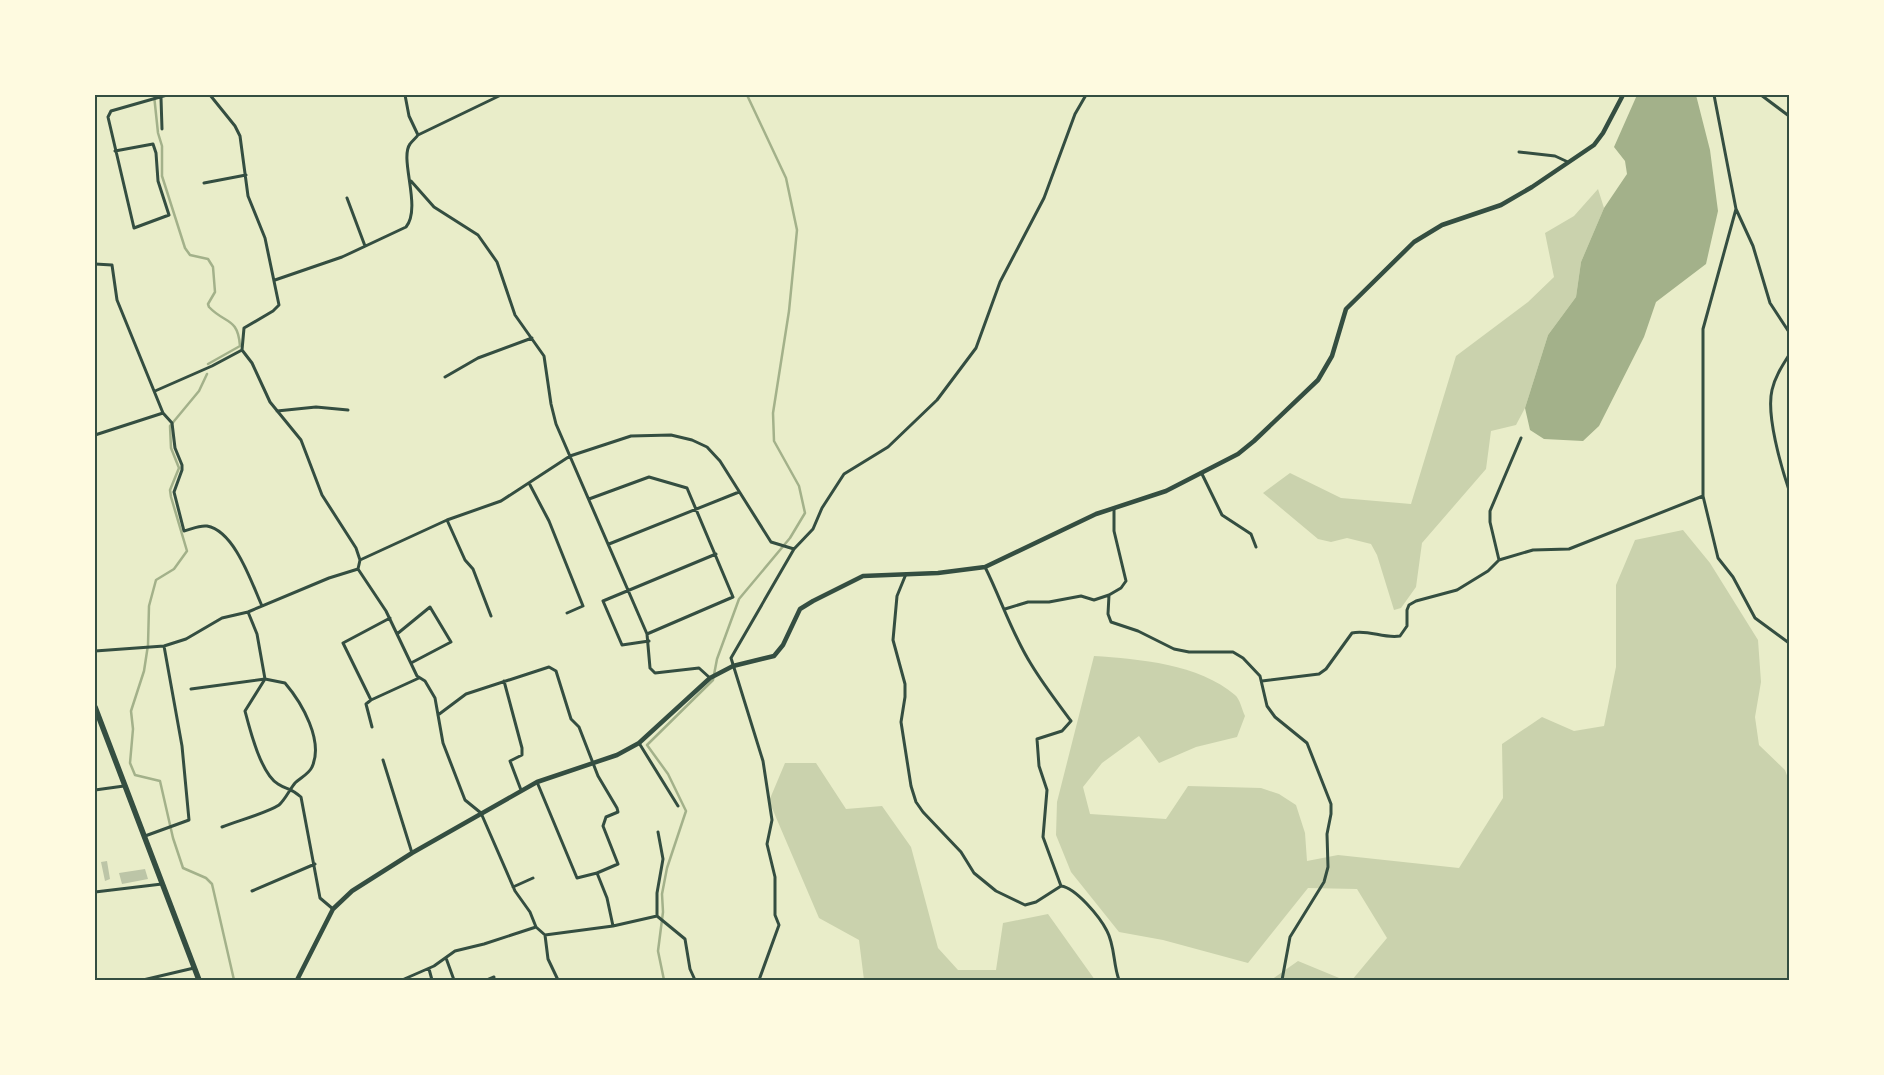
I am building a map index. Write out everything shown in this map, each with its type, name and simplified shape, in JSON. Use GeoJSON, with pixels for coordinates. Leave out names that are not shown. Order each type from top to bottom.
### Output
{"type":"FeatureCollection","features":[{"type":"Feature","properties":{"kind":"highway"},"geometry":{"type":"LineString","coordinates":[[95,707],[199,980]]}},
{"type":"Feature","properties":{"kind":"street"},"geometry":{"type":"LineString","coordinates":[[115,151],[152,144],[156,153],[158,181],[169,215],[134,228],[115,151],[108,118],[112,111],[160,99],[167,95]]}},
{"type":"Feature","properties":{"kind":"street"},"geometry":{"type":"LineString","coordinates":[[210,95],[237,131],[243,150],[248,196],[265,238],[279,305],[274,311],[244,328],[242,350],[252,363],[270,402],[301,440],[322,494],[356,548],[360,560],[358,569],[390,618],[417,676],[425,681],[435,698],[443,743],[465,800],[481,812],[514,887],[530,912],[536,927],[545,935],[548,958],[558,980]]}},
{"type":"Feature","properties":{"kind":"street"},"geometry":{"type":"LineString","coordinates":[[405,95],[410,116],[418,136]]}},
{"type":"Feature","properties":{"kind":"street"},"geometry":{"type":"LineString","coordinates":[[275,280],[342,257],[406,228],[411,222],[411,181],[407,156],[409,144],[418,136],[501,95]]}},
{"type":"Feature","properties":{"kind":"street"},"geometry":{"type":"LineString","coordinates":[[759,980],[779,925],[775,915],[775,877],[768,844],[772,820],[763,761],[731,658],[794,549],[813,529],[822,508],[844,474],[888,447],[937,400],[976,348],[1000,282],[1044,198],[1075,114],[1086,95]]}},
{"type":"Feature","properties":{"kind":"street"},"geometry":{"type":"LineString","coordinates":[[297,980],[333,909],[352,891],[412,853],[521,790],[537,782],[618,755],[640,743],[710,678],[733,666],[774,656],[783,644],[800,609],[813,601],[863,576],[947,572],[985,567],[1114,507],[1166,491],[1225,462],[1254,442],[1318,380],[1332,356],[1346,309],[1414,242],[1442,225],[1501,205],[1532,187],[1594,145],[1603,133],[1623,95]]}},
{"type":"Feature","properties":{"kind":"street"},"geometry":{"type":"LineString","coordinates":[[1714,95],[1736,210],[1753,246],[1770,303],[1789,332]]}},
{"type":"Feature","properties":{"kind":"street"},"geometry":{"type":"LineString","coordinates":[[1762,95],[1789,116]]}},
{"type":"Feature","properties":{"kind":"street"},"geometry":{"type":"LineString","coordinates":[[160,99],[162,129]]}},
{"type":"Feature","properties":{"kind":"street"},"geometry":{"type":"LineString","coordinates":[[1519,152],[1555,156],[1568,162]]}},
{"type":"Feature","properties":{"kind":"street"},"geometry":{"type":"LineString","coordinates":[[204,182],[246,175]]}},
{"type":"Feature","properties":{"kind":"street"},"geometry":{"type":"LineString","coordinates":[[411,181],[434,207],[478,235],[497,262],[515,315],[544,356],[550,404],[556,424],[647,634],[650,668],[655,673],[699,668],[710,678]]}},
{"type":"Feature","properties":{"kind":"street"},"geometry":{"type":"LineString","coordinates":[[347,198],[365,246]]}},
{"type":"Feature","properties":{"kind":"street"},"geometry":{"type":"LineString","coordinates":[[1736,210],[1704,329],[1703,496],[1718,558],[1733,576],[1755,618],[1789,643]]}},
{"type":"Feature","properties":{"kind":"street"},"geometry":{"type":"LineString","coordinates":[[95,264],[112,265],[117,300],[163,413],[171,422],[182,470],[174,492],[174,498],[184,531],[205,526],[219,532],[236,550],[262,606]]}},
{"type":"Feature","properties":{"kind":"street"},"geometry":{"type":"LineString","coordinates":[[445,377],[478,358],[532,338]]}},
{"type":"Feature","properties":{"kind":"street"},"geometry":{"type":"LineString","coordinates":[[155,391],[212,366],[242,350]]}},
{"type":"Feature","properties":{"kind":"street"},"geometry":{"type":"LineString","coordinates":[[1789,354],[1776,377],[1771,406],[1780,461],[1789,490]]}},
{"type":"Feature","properties":{"kind":"street"},"geometry":{"type":"LineString","coordinates":[[277,411],[316,407],[348,410]]}},
{"type":"Feature","properties":{"kind":"street"},"geometry":{"type":"LineString","coordinates":[[95,435],[163,413]]}},
{"type":"Feature","properties":{"kind":"street"},"geometry":{"type":"LineString","coordinates":[[360,560],[397,541],[447,520],[501,501],[570,456],[631,436],[670,435],[707,447],[720,461],[771,542],[794,549]]}},
{"type":"Feature","properties":{"kind":"street"},"geometry":{"type":"LineString","coordinates":[[1499,560],[1490,522],[1490,512],[1521,438]]}},
{"type":"Feature","properties":{"kind":"street"},"geometry":{"type":"LineString","coordinates":[[1202,474],[1222,515],[1251,534],[1256,547]]}},
{"type":"Feature","properties":{"kind":"street"},"geometry":{"type":"LineString","coordinates":[[589,498],[649,477],[687,488],[697,509],[733,597],[647,634]]}},
{"type":"Feature","properties":{"kind":"street"},"geometry":{"type":"LineString","coordinates":[[529,483],[549,521],[583,606],[567,613]]}},
{"type":"Feature","properties":{"kind":"street"},"geometry":{"type":"LineString","coordinates":[[608,544],[740,492]]}},
{"type":"Feature","properties":{"kind":"street"},"geometry":{"type":"LineString","coordinates":[[1262,681],[1319,674],[1326,669],[1352,634],[1358,632],[1394,638],[1400,636],[1407,626],[1407,610],[1409,605],[1416,601],[1457,590],[1488,571],[1499,560],[1533,550],[1569,549],[1703,496]]}},
{"type":"Feature","properties":{"kind":"street"},"geometry":{"type":"LineString","coordinates":[[1006,609],[1028,602],[1049,602],[1081,596],[1094,600],[1110,595],[1121,588],[1126,581],[1114,531],[1114,507]]}},
{"type":"Feature","properties":{"kind":"street"},"geometry":{"type":"LineString","coordinates":[[447,520],[464,560],[473,569],[491,616]]}},
{"type":"Feature","properties":{"kind":"street"},"geometry":{"type":"LineString","coordinates":[[648,641],[622,645],[603,601],[716,554]]}},
{"type":"Feature","properties":{"kind":"street"},"geometry":{"type":"LineString","coordinates":[[985,567],[1006,609],[1014,633],[1031,664],[1070,721],[1062,731],[1037,739],[1039,766],[1047,790],[1043,838],[1061,886]]}},
{"type":"Feature","properties":{"kind":"street"},"geometry":{"type":"LineString","coordinates":[[95,651],[164,646],[186,639],[222,618],[248,612],[329,578],[358,569]]}},
{"type":"Feature","properties":{"kind":"street"},"geometry":{"type":"LineString","coordinates":[[906,573],[896,596],[893,640],[905,684],[901,722],[911,786],[916,802],[961,852],[974,873],[996,891],[1025,905],[1036,902],[1061,886],[1068,887],[1079,895],[1107,930],[1119,980]]}},
{"type":"Feature","properties":{"kind":"street"},"geometry":{"type":"LineString","coordinates":[[1110,595],[1108,614],[1110,622],[1138,631],[1174,649],[1189,652],[1233,652],[1243,658],[1260,676],[1267,706],[1275,717],[1307,744],[1312,753],[1331,804],[1327,834],[1328,867],[1324,882],[1290,937],[1282,980]]}},
{"type":"Feature","properties":{"kind":"street"},"geometry":{"type":"LineString","coordinates":[[397,634],[430,607],[451,642],[411,663]]}},
{"type":"Feature","properties":{"kind":"street"},"geometry":{"type":"LineString","coordinates":[[248,612],[257,634],[265,679],[245,711],[257,747],[271,778],[279,785],[292,788],[301,797],[320,898],[333,909]]}},
{"type":"Feature","properties":{"kind":"street"},"geometry":{"type":"LineString","coordinates":[[371,700],[344,643],[390,618]]}},
{"type":"Feature","properties":{"kind":"street"},"geometry":{"type":"LineString","coordinates":[[144,836],[189,820],[182,746],[164,646]]}},
{"type":"Feature","properties":{"kind":"street"},"geometry":{"type":"LineString","coordinates":[[438,716],[466,694],[549,667],[556,671],[571,719],[579,727],[593,763],[618,812],[606,817],[603,826],[618,864],[597,873],[577,878],[537,782]]}},
{"type":"Feature","properties":{"kind":"street"},"geometry":{"type":"LineString","coordinates":[[372,727],[366,704],[420,678]]}},
{"type":"Feature","properties":{"kind":"street"},"geometry":{"type":"LineString","coordinates":[[191,688],[265,679],[285,683],[304,712],[315,745],[315,755],[311,770],[299,778],[280,804],[222,827]]}},
{"type":"Feature","properties":{"kind":"street"},"geometry":{"type":"LineString","coordinates":[[504,681],[522,748],[522,755],[510,761],[521,790]]}},
{"type":"Feature","properties":{"kind":"street"},"geometry":{"type":"LineString","coordinates":[[640,743],[678,806]]}},
{"type":"Feature","properties":{"kind":"street"},"geometry":{"type":"LineString","coordinates":[[384,760],[412,853]]}},
{"type":"Feature","properties":{"kind":"street"},"geometry":{"type":"LineString","coordinates":[[95,790],[125,786]]}},
{"type":"Feature","properties":{"kind":"street"},"geometry":{"type":"LineString","coordinates":[[657,916],[657,893],[663,859],[658,832]]}},
{"type":"Feature","properties":{"kind":"street"},"geometry":{"type":"LineString","coordinates":[[252,891],[315,864]]}},
{"type":"Feature","properties":{"kind":"street"},"geometry":{"type":"LineString","coordinates":[[597,873],[607,898],[613,926]]}},
{"type":"Feature","properties":{"kind":"street"},"geometry":{"type":"LineString","coordinates":[[514,887],[533,878]]}},
{"type":"Feature","properties":{"kind":"street"},"geometry":{"type":"LineString","coordinates":[[95,892],[163,884]]}},
{"type":"Feature","properties":{"kind":"street"},"geometry":{"type":"LineString","coordinates":[[545,935],[613,926],[657,916]]}},
{"type":"Feature","properties":{"kind":"street"},"geometry":{"type":"LineString","coordinates":[[657,916],[685,939],[690,969],[695,980]]}},
{"type":"Feature","properties":{"kind":"street"},"geometry":{"type":"LineString","coordinates":[[402,980],[428,968],[455,951],[484,944],[536,927]]}},
{"type":"Feature","properties":{"kind":"street"},"geometry":{"type":"LineString","coordinates":[[446,958],[454,980]]}},
{"type":"Feature","properties":{"kind":"street"},"geometry":{"type":"LineString","coordinates":[[143,980],[194,968]]}},
{"type":"Feature","properties":{"kind":"street"},"geometry":{"type":"LineString","coordinates":[[428,968],[432,980]]}},
{"type":"Feature","properties":{"kind":"street"},"geometry":{"type":"LineString","coordinates":[[487,980],[494,977]]}},
{"type":"Feature","properties":{"kind":"shaded area"},"geometry":{"type":"Polygon","coordinates":[[[1637,95],[1696,95],[1710,150],[1718,211],[1706,264],[1656,302],[1644,337],[1599,426],[1583,441],[1544,439],[1530,430],[1525,408],[1548,335],[1576,297],[1581,262],[1604,208],[1627,174],[1625,161],[1614,147],[1637,95]]]}},
{"type":"Feature","properties":{"kind":"shaded area"},"geometry":{"type":"Polygon","coordinates":[[[1598,189],[1604,208],[1581,262],[1576,297],[1548,335],[1525,408],[1516,425],[1491,431],[1486,469],[1422,543],[1416,587],[1401,608],[1394,610],[1377,555],[1371,544],[1347,538],[1331,542],[1318,539],[1263,493],[1290,473],[1341,498],[1411,504],[1456,356],[1528,302],[1554,277],[1545,233],[1574,216],[1598,189]]]}},
{"type":"Feature","properties":{"kind":"shaded area"},"geometry":{"type":"Polygon","coordinates":[[[1683,530],[1710,563],[1758,640],[1761,682],[1755,717],[1759,745],[1785,770],[1789,781],[1789,980],[1352,980],[1387,938],[1357,889],[1308,888],[1248,963],[1163,940],[1119,932],[1071,872],[1056,835],[1057,802],[1094,656],[1149,661],[1204,676],[1235,695],[1240,702],[1245,716],[1237,737],[1196,747],[1159,763],[1139,736],[1102,763],[1083,787],[1090,814],[1166,819],[1188,786],[1261,788],[1279,794],[1296,805],[1305,833],[1307,861],[1338,855],[1459,868],[1503,798],[1502,744],[1542,717],[1574,731],[1604,726],[1616,667],[1616,585],[1635,540],[1683,530]]]}},
{"type":"Feature","properties":{"kind":"shaded area"},"geometry":{"type":"Polygon","coordinates":[[[785,763],[816,763],[846,809],[882,806],[911,847],[938,948],[958,970],[996,970],[1003,923],[1048,914],[1095,980],[864,980],[859,940],[819,918],[769,801],[785,763]]]}},
{"type":"Feature","properties":{"kind":"shaded area"},"geometry":{"type":"Polygon","coordinates":[[[1298,961],[1344,980],[1271,980],[1298,961]]]}},
{"type":"Feature","properties":{"kind":"building"},"geometry":{"type":"Polygon","coordinates":[[[107,861],[110,879],[105,881],[101,862],[107,861]]]}},
{"type":"Feature","properties":{"kind":"building"},"geometry":{"type":"Polygon","coordinates":[[[145,869],[148,879],[122,884],[119,873],[145,869]]]}},
{"type":"Feature","properties":{"kind":"waterway"},"geometry":{"type":"LineString","coordinates":[[154,95],[158,133],[162,146],[162,176],[185,248],[190,255],[208,259],[213,267],[215,292],[208,304],[209,307],[234,325],[239,337],[240,346],[208,364]]}},
{"type":"Feature","properties":{"kind":"waterway"},"geometry":{"type":"LineString","coordinates":[[664,980],[658,951],[663,912],[662,894],[667,868],[686,811],[668,774],[647,745],[713,680],[717,659],[739,599],[790,538],[805,513],[799,486],[774,441],[773,413],[789,311],[797,230],[786,178],[747,95]]}},
{"type":"Feature","properties":{"kind":"waterway"},"geometry":{"type":"LineString","coordinates":[[207,374],[199,391],[170,426],[171,448],[179,468],[170,490],[187,551],[174,569],[156,580],[149,606],[148,645],[144,671],[131,711],[133,729],[130,763],[135,775],[160,781],[173,838],[183,868],[206,878],[212,884],[234,980]]}}]}
